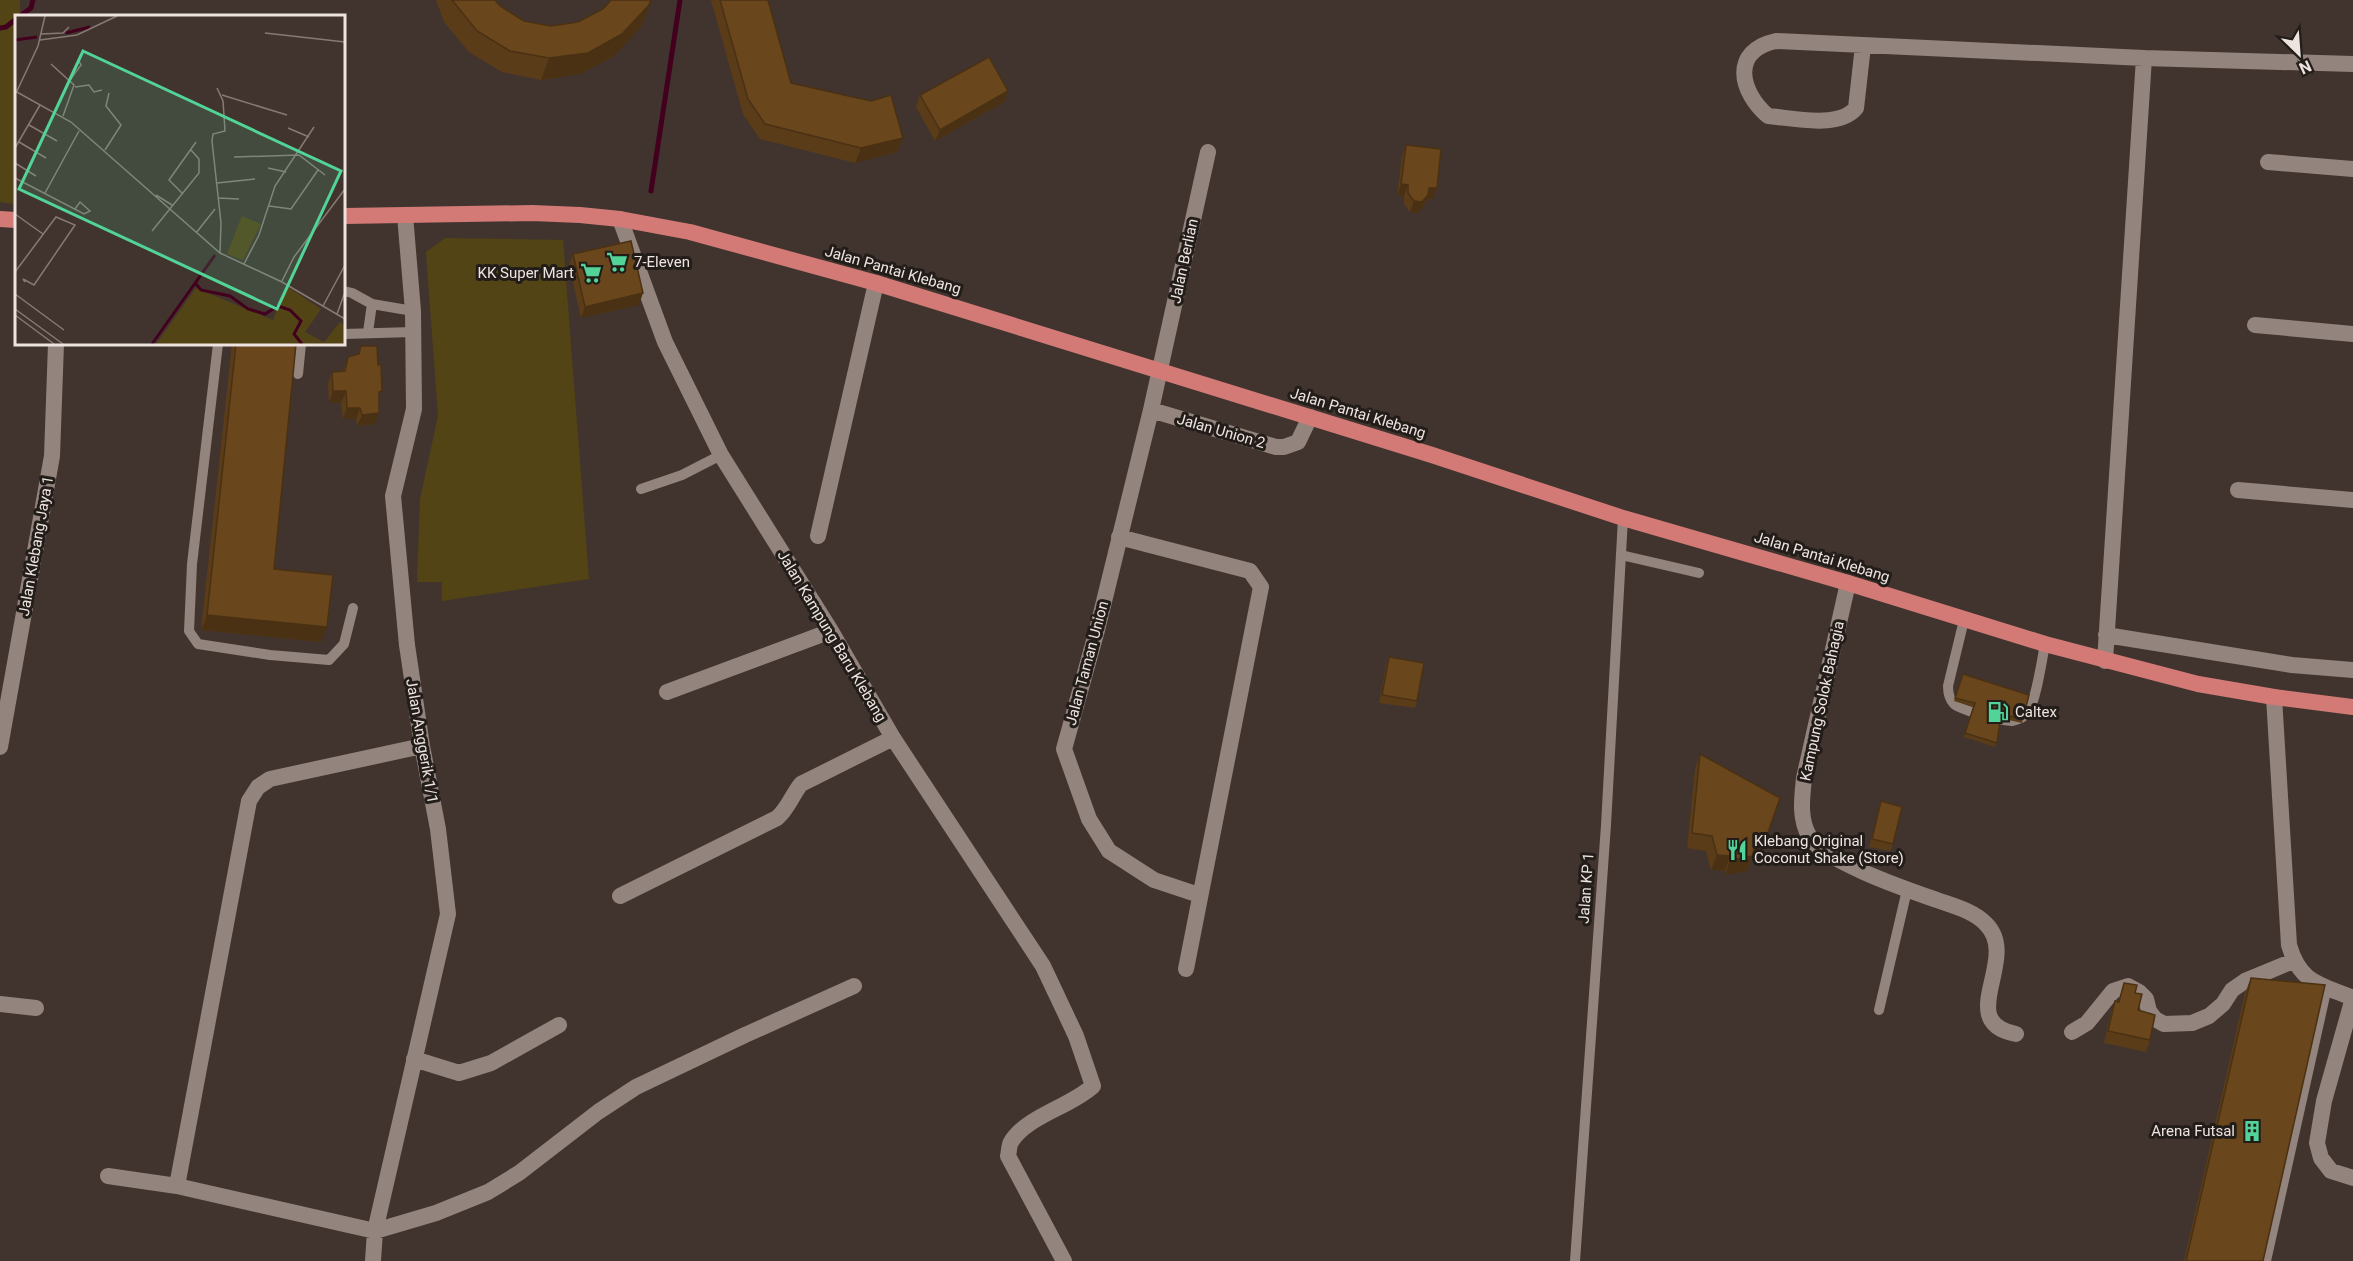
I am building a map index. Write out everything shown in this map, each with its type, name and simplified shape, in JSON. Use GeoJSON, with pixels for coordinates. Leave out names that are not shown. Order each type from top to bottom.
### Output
{"type":"FeatureCollection","features":[{"type":"Feature","properties":{"kind":"highway","name":"Jalan Pantai Klebang"},"geometry":{"type":"LineString","coordinates":[[345,216],[532,213],[620,219],[690,231],[876,283],[1310,417],[1623,518],[1848,583],[2045,644],[2198,684],[2353,707]]}},
{"type":"Feature","properties":{"kind":"highway"},"geometry":{"type":"LineString","coordinates":[[0,219],[15,220]]}},
{"type":"Feature","properties":{"kind":"street"},"geometry":{"type":"LineString","coordinates":[[1863,46],[1856,108],[1846,117],[1829,120],[1768,116],[1751,98],[1745,86],[1743,74],[1745,63],[1750,55],[1766,43],[1776,41],[2144,58],[2353,64]]}},
{"type":"Feature","properties":{"kind":"street"},"geometry":{"type":"LineString","coordinates":[[2105,661],[2144,58]]}},
{"type":"Feature","properties":{"kind":"street","name":"Jalan Berlian"},"geometry":{"type":"LineString","coordinates":[[1160,370],[1208,152]]}},
{"type":"Feature","properties":{"kind":"street"},"geometry":{"type":"LineString","coordinates":[[2268,162],[2353,169]]}},
{"type":"Feature","properties":{"kind":"street","name":"Jalan Anggerik 1/1"},"geometry":{"type":"LineString","coordinates":[[373,1261],[375,1231],[447,914],[438,829],[406,645],[393,496],[414,409],[413,332],[405,215]]}},
{"type":"Feature","properties":{"kind":"street","name":"Jalan Kampung Baru Klebang"},"geometry":{"type":"LineString","coordinates":[[620,219],[665,342],[721,455],[831,631],[893,738],[1043,966],[1076,1036],[1093,1086],[1081,1097],[1027,1126],[1011,1143],[1008,1156],[1064,1261]]}},
{"type":"Feature","properties":{"kind":"street"},"geometry":{"type":"LineString","coordinates":[[818,536],[876,283]]}},
{"type":"Feature","properties":{"kind":"street"},"geometry":{"type":"LineString","coordinates":[[2255,325],[2353,334]]}},
{"type":"Feature","properties":{"kind":"street","name":"Jalan Klebang Jaya 1"},"geometry":{"type":"LineString","coordinates":[[0,747],[52,456],[56,345]]}},
{"type":"Feature","properties":{"kind":"street","name":"Jalan Taman Union"},"geometry":{"type":"LineString","coordinates":[[1160,370],[1097,630],[1064,748],[1089,819],[1109,851],[1154,880],[1199,895]]}},
{"type":"Feature","properties":{"kind":"street","name":"Jalan Union 2"},"geometry":{"type":"LineString","coordinates":[[1151,411],[1276,447],[1298,442],[1310,417]]}},
{"type":"Feature","properties":{"kind":"street"},"geometry":{"type":"LineString","coordinates":[[2238,490],[2353,500]]}},
{"type":"Feature","properties":{"kind":"street"},"geometry":{"type":"LineString","coordinates":[[1119,537],[1250,571],[1262,587],[1186,969]]}},
{"type":"Feature","properties":{"kind":"street","name":"Kampung Solok Bahagia"},"geometry":{"type":"LineString","coordinates":[[1848,583],[1804,778],[1803,819],[1809,838],[1822,852],[1907,890]]}},
{"type":"Feature","properties":{"kind":"street"},"geometry":{"type":"LineString","coordinates":[[667,692],[831,631]]}},
{"type":"Feature","properties":{"kind":"street"},"geometry":{"type":"LineString","coordinates":[[2106,635],[2292,665],[2353,670]]}},
{"type":"Feature","properties":{"kind":"street"},"geometry":{"type":"LineString","coordinates":[[2274,697],[2286,926],[2294,961],[2301,973],[2309,979],[2353,998],[2324,1101],[2317,1143],[2321,1158],[2331,1171],[2353,1178]]}},
{"type":"Feature","properties":{"kind":"street"},"geometry":{"type":"LineString","coordinates":[[620,897],[777,818],[785,811],[801,784],[893,738]]}},
{"type":"Feature","properties":{"kind":"street"},"geometry":{"type":"LineString","coordinates":[[177,1186],[249,801],[258,787],[270,779],[422,746]]}},
{"type":"Feature","properties":{"kind":"street"},"geometry":{"type":"LineString","coordinates":[[1907,890],[1966,910],[1986,923],[1995,938],[1998,953],[1987,999],[1988,1015],[2002,1032],[2016,1034]]}},
{"type":"Feature","properties":{"kind":"street"},"geometry":{"type":"LineString","coordinates":[[2072,1032],[2087,1023],[2114,991],[2128,986],[2146,999],[2149,1011],[2155,1019],[2164,1024],[2192,1023],[2209,1016],[2223,1004],[2232,990],[2245,981],[2294,961]]}},
{"type":"Feature","properties":{"kind":"street"},"geometry":{"type":"LineString","coordinates":[[108,1176],[177,1186],[375,1231],[436,1213],[488,1192],[519,1173],[598,1112],[636,1087],[854,986]]}},
{"type":"Feature","properties":{"kind":"street"},"geometry":{"type":"LineString","coordinates":[[0,1005],[36,1008]]}},
{"type":"Feature","properties":{"kind":"street"},"geometry":{"type":"LineString","coordinates":[[414,1059],[459,1073],[491,1063],[559,1025]]}},
{"type":"Feature","properties":{"kind":"lane"},"geometry":{"type":"LineString","coordinates":[[345,291],[372,304],[412,311]]}},
{"type":"Feature","properties":{"kind":"lane"},"geometry":{"type":"LineString","coordinates":[[368,332],[372,304]]}},
{"type":"Feature","properties":{"kind":"lane"},"geometry":{"type":"LineString","coordinates":[[345,334],[413,332]]}},
{"type":"Feature","properties":{"kind":"lane"},"geometry":{"type":"LineString","coordinates":[[218,345],[192,564],[189,631],[198,644],[270,655],[329,660],[344,644],[353,608]]}},
{"type":"Feature","properties":{"kind":"lane"},"geometry":{"type":"LineString","coordinates":[[298,374],[301,345]]}},
{"type":"Feature","properties":{"kind":"lane"},"geometry":{"type":"LineString","coordinates":[[641,489],[682,475],[721,455]]}},
{"type":"Feature","properties":{"kind":"lane","name":"Jalan KP 1"},"geometry":{"type":"LineString","coordinates":[[1575,1261],[1605,836],[1623,518]]}},
{"type":"Feature","properties":{"kind":"lane"},"geometry":{"type":"LineString","coordinates":[[1621,555],[1699,573]]}},
{"type":"Feature","properties":{"kind":"lane"},"geometry":{"type":"LineString","coordinates":[[1964,620],[1948,686],[1949,695],[1954,704],[1964,709],[2012,721],[2028,713],[2045,644]]}},
{"type":"Feature","properties":{"kind":"lane"},"geometry":{"type":"LineString","coordinates":[[1879,1010],[1907,890]]}},
{"type":"Feature","properties":{"kind":"lane"},"geometry":{"type":"LineString","coordinates":[[2266,1261],[2327,987]]}},
{"type":"Feature","properties":{"kind":"shaded area"},"geometry":{"type":"Polygon","coordinates":[[[0,0],[20,0],[20,15],[15,15],[13,204],[0,202],[0,0]]]}},
{"type":"Feature","properties":{"kind":"shaded area"},"geometry":{"type":"Polygon","coordinates":[[[445,238],[563,240],[589,579],[442,601],[442,582],[417,582],[420,499],[438,416],[426,252],[445,238]]]}},
{"type":"Feature","properties":{"kind":"building"},"geometry":{"type":"Polygon","coordinates":[[[452,0],[495,0],[500,6],[524,21],[551,26],[578,22],[603,9],[611,0],[651,0],[622,34],[588,53],[549,58],[510,51],[477,31],[452,0]]]}},
{"type":"Feature","properties":{"kind":"building"},"geometry":{"type":"Polygon","coordinates":[[[720,0],[768,0],[791,83],[871,101],[891,95],[903,138],[861,148],[765,124],[748,99],[720,0]]]}},
{"type":"Feature","properties":{"kind":"building"},"geometry":{"type":"Polygon","coordinates":[[[989,57],[1008,91],[940,130],[920,95],[989,57]]]}},
{"type":"Feature","properties":{"kind":"building"},"geometry":{"type":"Polygon","coordinates":[[[1406,145],[1441,149],[1437,188],[1429,188],[1428,195],[1422,202],[1414,201],[1408,193],[1408,185],[1401,184],[1406,145]]]}},
{"type":"Feature","properties":{"kind":"building"},"geometry":{"type":"Polygon","coordinates":[[[631,241],[643,293],[585,307],[573,254],[631,241]]]}},
{"type":"Feature","properties":{"kind":"building"},"geometry":{"type":"Polygon","coordinates":[[[236,345],[296,345],[274,569],[333,575],[327,627],[207,615],[236,345]]]}},
{"type":"Feature","properties":{"kind":"building"},"geometry":{"type":"Polygon","coordinates":[[[361,346],[377,346],[378,365],[381,364],[382,391],[379,392],[379,413],[362,415],[360,408],[347,408],[346,391],[333,391],[332,372],[345,371],[348,357],[359,354],[361,346]]]}},
{"type":"Feature","properties":{"kind":"building"},"geometry":{"type":"Polygon","coordinates":[[[1389,657],[1424,663],[1417,701],[1382,695],[1389,657]]]}},
{"type":"Feature","properties":{"kind":"building","name":"Caltex"},"geometry":{"type":"Polygon","coordinates":[[[1963,674],[2029,695],[2023,719],[2001,714],[1997,743],[1965,733],[1975,703],[1955,698],[1963,674]]]}},
{"type":"Feature","properties":{"kind":"building"},"geometry":{"type":"Polygon","coordinates":[[[1700,754],[1780,798],[1764,844],[1754,846],[1753,856],[1730,860],[1730,856],[1717,855],[1712,836],[1692,833],[1700,754]]]}},
{"type":"Feature","properties":{"kind":"building"},"geometry":{"type":"Polygon","coordinates":[[[1881,801],[1902,807],[1893,844],[1872,839],[1881,801]]]}},
{"type":"Feature","properties":{"kind":"building","name":"Arena Futsal"},"geometry":{"type":"Polygon","coordinates":[[[2251,978],[2325,985],[2263,1261],[2186,1261],[2251,978]]]}},
{"type":"Feature","properties":{"kind":"building"},"geometry":{"type":"Polygon","coordinates":[[[2124,983],[2137,985],[2135,993],[2142,994],[2138,1010],[2155,1015],[2150,1040],[2108,1031],[2115,1001],[2119,1002],[2124,983]]]}},
{"type":"Feature","properties":{"kind":"waterway"},"geometry":{"type":"LineString","coordinates":[[21,15],[31,8],[33,0]]}},
{"type":"Feature","properties":{"kind":"waterway"},"geometry":{"type":"LineString","coordinates":[[651,191],[680,0]]}},
{"type":"Feature","properties":{"kind":"waterway"},"geometry":{"type":"LineString","coordinates":[[0,28],[6,27],[15,20]]}},
{"type":"Feature","properties":{"kind":"place","name":"7-Eleven"},"geometry":{"type":"Point","coordinates":[617,262]}},
{"type":"Feature","properties":{"kind":"place","name":"KK Super Mart"},"geometry":{"type":"Point","coordinates":[591,273]}},
{"type":"Feature","properties":{"kind":"place","name":"Caltex"},"geometry":{"type":"Point","coordinates":[1998,712]}},
{"type":"Feature","properties":{"kind":"place","name":"Klebang Original Coconut Shake (Store)"},"geometry":{"type":"Point","coordinates":[1737,850]}},
{"type":"Feature","properties":{"kind":"place","name":"Arena Futsal"},"geometry":{"type":"Point","coordinates":[2252,1131]}}]}
